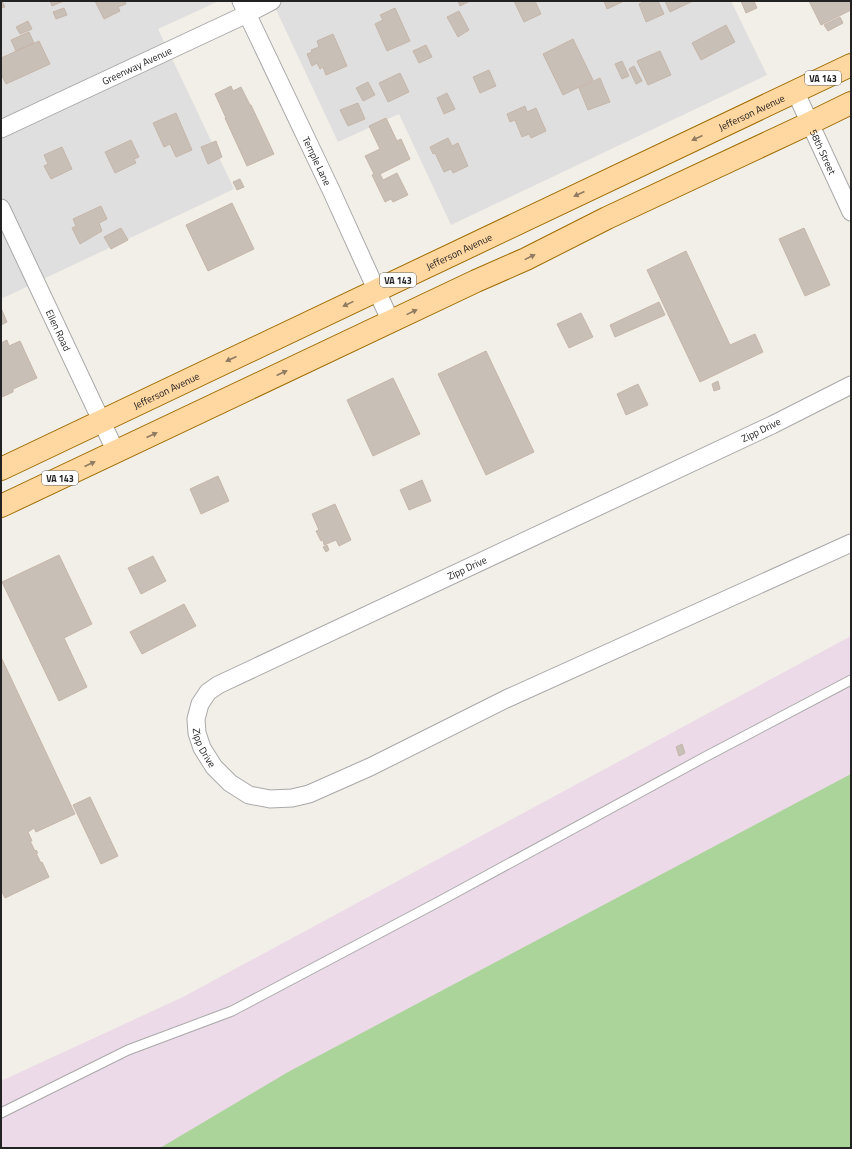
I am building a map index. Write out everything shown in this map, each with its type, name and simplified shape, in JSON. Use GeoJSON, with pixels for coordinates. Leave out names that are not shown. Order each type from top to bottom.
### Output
{"type":"FeatureCollection","features":[{"type":"Feature","properties":{"kind":"main road","name":"Jefferson Avenue"},"geometry":{"type":"LineString","coordinates":[[1,469],[851,65]]}},
{"type":"Feature","properties":{"kind":"main road","name":"VA 143"},"geometry":{"type":"LineString","coordinates":[[1,506],[476,281],[526,259],[607,218],[810,124],[851,103]]}},
{"type":"Feature","properties":{"kind":"street","name":"Greenway Avenue"},"geometry":{"type":"LineString","coordinates":[[1,130],[244,8],[272,1]]}},
{"type":"Feature","properties":{"kind":"street","name":"Temple Lane"},"geometry":{"type":"LineString","coordinates":[[244,8],[331,190],[391,322]]}},
{"type":"Feature","properties":{"kind":"street","name":"58th Street"},"geometry":{"type":"LineString","coordinates":[[795,91],[851,212]]}},
{"type":"Feature","properties":{"kind":"street","name":"Ellen Road"},"geometry":{"type":"LineString","coordinates":[[1,208],[116,452]]}},
{"type":"Feature","properties":{"kind":"street","name":"Zipp Drive"},"geometry":{"type":"LineString","coordinates":[[851,385],[772,425],[218,685],[208,692],[200,704],[196,718],[197,733],[202,748],[214,767],[230,782],[248,795],[270,798],[292,798],[309,794],[370,767],[506,699],[851,543]]}},
{"type":"Feature","properties":{"kind":"lane"},"geometry":{"type":"LineString","coordinates":[[1,1112],[128,1050],[232,1011],[851,680]]}},
{"type":"Feature","properties":{"kind":"shaded area"},"geometry":{"type":"Polygon","coordinates":[[[1,1],[219,1],[158,29],[234,189],[1,299],[1,1]]]}},
{"type":"Feature","properties":{"kind":"shaded area"},"geometry":{"type":"Polygon","coordinates":[[[272,1],[731,1],[767,75],[451,225],[399,114],[338,142],[272,1]]]}},
{"type":"Feature","properties":{"kind":"shaded area"},"geometry":{"type":"Polygon","coordinates":[[[851,636],[851,1148],[1,1148],[1,1081],[183,997],[851,636]]]}},
{"type":"Feature","properties":{"kind":"green space"},"geometry":{"type":"Polygon","coordinates":[[[851,774],[851,1148],[160,1148],[288,1072],[851,774]]]}},
{"type":"Feature","properties":{"kind":"building"},"geometry":{"type":"Polygon","coordinates":[[[2,1],[5,7],[1,8],[2,1]]]}},
{"type":"Feature","properties":{"kind":"building"},"geometry":{"type":"Polygon","coordinates":[[[50,1],[64,1],[52,6],[50,1]]]}},
{"type":"Feature","properties":{"kind":"building"},"geometry":{"type":"Polygon","coordinates":[[[95,1],[125,1],[126,4],[118,7],[120,11],[104,19],[95,1]]]}},
{"type":"Feature","properties":{"kind":"building"},"geometry":{"type":"Polygon","coordinates":[[[458,1],[470,1],[460,6],[458,1]]]}},
{"type":"Feature","properties":{"kind":"building"},"geometry":{"type":"Polygon","coordinates":[[[514,1],[535,1],[541,14],[524,22],[514,1]]]}},
{"type":"Feature","properties":{"kind":"building"},"geometry":{"type":"Polygon","coordinates":[[[604,1],[622,1],[622,2],[607,9],[604,1]]]}},
{"type":"Feature","properties":{"kind":"building"},"geometry":{"type":"Polygon","coordinates":[[[641,1],[658,1],[664,14],[646,22],[639,4],[642,3],[641,1]]]}},
{"type":"Feature","properties":{"kind":"building"},"geometry":{"type":"Polygon","coordinates":[[[665,1],[693,1],[670,12],[665,1]]]}},
{"type":"Feature","properties":{"kind":"building"},"geometry":{"type":"Polygon","coordinates":[[[741,1],[754,1],[757,8],[746,13],[741,1]]]}},
{"type":"Feature","properties":{"kind":"building"},"geometry":{"type":"Polygon","coordinates":[[[809,1],[849,1],[851,10],[821,25],[809,1]]]}},
{"type":"Feature","properties":{"kind":"building"},"geometry":{"type":"Polygon","coordinates":[[[64,8],[67,15],[56,19],[53,12],[64,8]]]}},
{"type":"Feature","properties":{"kind":"building"},"geometry":{"type":"Polygon","coordinates":[[[395,8],[410,41],[387,51],[375,24],[383,20],[380,15],[395,8]]]}},
{"type":"Feature","properties":{"kind":"building"},"geometry":{"type":"Polygon","coordinates":[[[459,11],[469,30],[458,37],[447,17],[459,11]]]}},
{"type":"Feature","properties":{"kind":"building"},"geometry":{"type":"Polygon","coordinates":[[[840,17],[843,23],[828,31],[824,25],[840,17]]]}},
{"type":"Feature","properties":{"kind":"building"},"geometry":{"type":"Polygon","coordinates":[[[28,21],[32,29],[20,34],[16,27],[28,21]]]}},
{"type":"Feature","properties":{"kind":"building"},"geometry":{"type":"Polygon","coordinates":[[[726,25],[735,42],[701,60],[692,43],[726,25]]]}},
{"type":"Feature","properties":{"kind":"building"},"geometry":{"type":"Polygon","coordinates":[[[29,32],[34,43],[16,51],[11,40],[29,32]]]}},
{"type":"Feature","properties":{"kind":"building"},"geometry":{"type":"Polygon","coordinates":[[[333,34],[347,66],[326,75],[323,67],[320,69],[317,63],[312,66],[307,54],[312,52],[311,50],[319,47],[317,41],[333,34]]]}},
{"type":"Feature","properties":{"kind":"building"},"geometry":{"type":"Polygon","coordinates":[[[573,39],[593,80],[563,95],[543,54],[573,39]]]}},
{"type":"Feature","properties":{"kind":"building"},"geometry":{"type":"Polygon","coordinates":[[[39,41],[50,64],[6,84],[1,74],[1,58],[39,41]]]}},
{"type":"Feature","properties":{"kind":"building"},"geometry":{"type":"Polygon","coordinates":[[[426,45],[432,57],[419,63],[413,51],[426,45]]]}},
{"type":"Feature","properties":{"kind":"building"},"geometry":{"type":"Polygon","coordinates":[[[660,51],[671,75],[648,85],[637,61],[660,51]]]}},
{"type":"Feature","properties":{"kind":"building"},"geometry":{"type":"Polygon","coordinates":[[[622,61],[629,76],[622,79],[615,64],[622,61]]]}},
{"type":"Feature","properties":{"kind":"building"},"geometry":{"type":"Polygon","coordinates":[[[634,66],[642,81],[636,84],[629,69],[634,66]]]}},
{"type":"Feature","properties":{"kind":"building"},"geometry":{"type":"Polygon","coordinates":[[[489,70],[496,86],[480,93],[473,77],[489,70]]]}},
{"type":"Feature","properties":{"kind":"building"},"geometry":{"type":"Polygon","coordinates":[[[400,73],[409,92],[388,102],[379,83],[400,73]]]}},
{"type":"Feature","properties":{"kind":"building"},"geometry":{"type":"Polygon","coordinates":[[[600,78],[610,102],[588,110],[579,88],[600,78]]]}},
{"type":"Feature","properties":{"kind":"building"},"geometry":{"type":"Polygon","coordinates":[[[368,82],[375,95],[363,101],[356,88],[368,82]]]}},
{"type":"Feature","properties":{"kind":"building"},"geometry":{"type":"Polygon","coordinates":[[[231,86],[233,91],[241,87],[274,154],[247,166],[215,94],[231,86]]]}},
{"type":"Feature","properties":{"kind":"building"},"geometry":{"type":"Polygon","coordinates":[[[447,93],[455,109],[444,114],[437,98],[447,93]]]}},
{"type":"Feature","properties":{"kind":"building"},"geometry":{"type":"Polygon","coordinates":[[[358,103],[365,119],[348,126],[340,110],[358,103]]]}},
{"type":"Feature","properties":{"kind":"building"},"geometry":{"type":"Polygon","coordinates":[[[525,106],[527,112],[536,108],[546,131],[531,138],[529,134],[522,137],[515,120],[510,122],[507,114],[525,106]]]}},
{"type":"Feature","properties":{"kind":"building"},"geometry":{"type":"Polygon","coordinates":[[[176,113],[192,150],[176,157],[170,144],[164,147],[153,123],[176,113]]]}},
{"type":"Feature","properties":{"kind":"building"},"geometry":{"type":"Polygon","coordinates":[[[386,118],[397,141],[401,139],[410,159],[380,174],[383,180],[397,173],[408,195],[393,202],[391,199],[385,202],[365,156],[380,149],[369,126],[386,118]]]}},
{"type":"Feature","properties":{"kind":"building"},"geometry":{"type":"Polygon","coordinates":[[[448,138],[452,146],[458,143],[468,166],[453,173],[451,169],[444,172],[435,153],[433,154],[430,147],[448,138]]]}},
{"type":"Feature","properties":{"kind":"building"},"geometry":{"type":"Polygon","coordinates":[[[131,140],[139,157],[134,159],[136,163],[115,173],[105,152],[131,140]]]}},
{"type":"Feature","properties":{"kind":"building"},"geometry":{"type":"Polygon","coordinates":[[[216,141],[222,157],[208,164],[201,147],[216,141]]]}},
{"type":"Feature","properties":{"kind":"building"},"geometry":{"type":"Polygon","coordinates":[[[62,147],[72,169],[51,179],[44,166],[48,164],[44,155],[62,147]]]}},
{"type":"Feature","properties":{"kind":"building"},"geometry":{"type":"Polygon","coordinates":[[[240,179],[244,187],[237,190],[233,182],[240,179]]]}},
{"type":"Feature","properties":{"kind":"building"},"geometry":{"type":"Polygon","coordinates":[[[232,203],[254,249],[208,271],[186,225],[232,203]]]}},
{"type":"Feature","properties":{"kind":"building"},"geometry":{"type":"Polygon","coordinates":[[[101,206],[107,219],[99,223],[102,231],[80,244],[72,228],[76,226],[73,219],[101,206]]]}},
{"type":"Feature","properties":{"kind":"building"},"geometry":{"type":"Polygon","coordinates":[[[121,228],[128,240],[111,249],[104,237],[121,228]]]}},
{"type":"Feature","properties":{"kind":"building"},"geometry":{"type":"Polygon","coordinates":[[[804,228],[830,285],[805,296],[779,239],[804,228]]]}},
{"type":"Feature","properties":{"kind":"building"},"geometry":{"type":"Polygon","coordinates":[[[686,251],[730,345],[755,334],[763,352],[700,382],[647,270],[686,251]]]}},
{"type":"Feature","properties":{"kind":"building"},"geometry":{"type":"Polygon","coordinates":[[[659,302],[665,315],[615,337],[610,325],[659,302]]]}},
{"type":"Feature","properties":{"kind":"building"},"geometry":{"type":"Polygon","coordinates":[[[1,308],[7,322],[1,325],[1,308]]]}},
{"type":"Feature","properties":{"kind":"building"},"geometry":{"type":"Polygon","coordinates":[[[581,313],[593,337],[569,348],[557,324],[581,313]]]}},
{"type":"Feature","properties":{"kind":"building"},"geometry":{"type":"Polygon","coordinates":[[[7,340],[9,346],[20,341],[37,378],[13,389],[13,392],[2,397],[1,343],[7,340]]]}},
{"type":"Feature","properties":{"kind":"building"},"geometry":{"type":"Polygon","coordinates":[[[486,351],[534,452],[486,475],[438,374],[486,351]]]}},
{"type":"Feature","properties":{"kind":"building"},"geometry":{"type":"Polygon","coordinates":[[[393,378],[420,434],[373,456],[347,400],[393,378]]]}},
{"type":"Feature","properties":{"kind":"building"},"geometry":{"type":"Polygon","coordinates":[[[718,381],[720,389],[714,391],[712,384],[718,381]]]}},
{"type":"Feature","properties":{"kind":"building"},"geometry":{"type":"Polygon","coordinates":[[[638,384],[648,405],[626,415],[617,394],[638,384]]]}},
{"type":"Feature","properties":{"kind":"building"},"geometry":{"type":"Polygon","coordinates":[[[218,476],[229,501],[201,514],[190,489],[218,476]]]}},
{"type":"Feature","properties":{"kind":"building"},"geometry":{"type":"Polygon","coordinates":[[[422,480],[431,501],[409,510],[400,490],[422,480]]]}},
{"type":"Feature","properties":{"kind":"building"},"geometry":{"type":"Polygon","coordinates":[[[335,504],[351,540],[339,546],[336,540],[324,545],[323,540],[321,541],[316,531],[319,530],[312,514],[335,504]]]}},
{"type":"Feature","properties":{"kind":"building"},"geometry":{"type":"Polygon","coordinates":[[[327,545],[329,550],[326,552],[323,547],[327,545]]]}},
{"type":"Feature","properties":{"kind":"building"},"geometry":{"type":"Polygon","coordinates":[[[59,555],[92,624],[64,638],[87,687],[59,701],[2,582],[59,555]]]}},
{"type":"Feature","properties":{"kind":"building"},"geometry":{"type":"Polygon","coordinates":[[[153,556],[166,581],[141,594],[128,568],[153,556]]]}},
{"type":"Feature","properties":{"kind":"building"},"geometry":{"type":"Polygon","coordinates":[[[184,604],[196,626],[142,654],[130,632],[184,604]]]}},
{"type":"Feature","properties":{"kind":"building"},"geometry":{"type":"Polygon","coordinates":[[[1,657],[75,814],[36,832],[34,828],[28,832],[32,841],[30,841],[35,851],[36,850],[38,853],[36,853],[49,877],[5,898],[1,890],[1,657]]]}},
{"type":"Feature","properties":{"kind":"building"},"geometry":{"type":"Polygon","coordinates":[[[682,744],[685,753],[679,756],[676,747],[682,744]]]}},
{"type":"Feature","properties":{"kind":"building"},"geometry":{"type":"Polygon","coordinates":[[[90,797],[118,856],[101,864],[73,805],[90,797]]]}}]}
